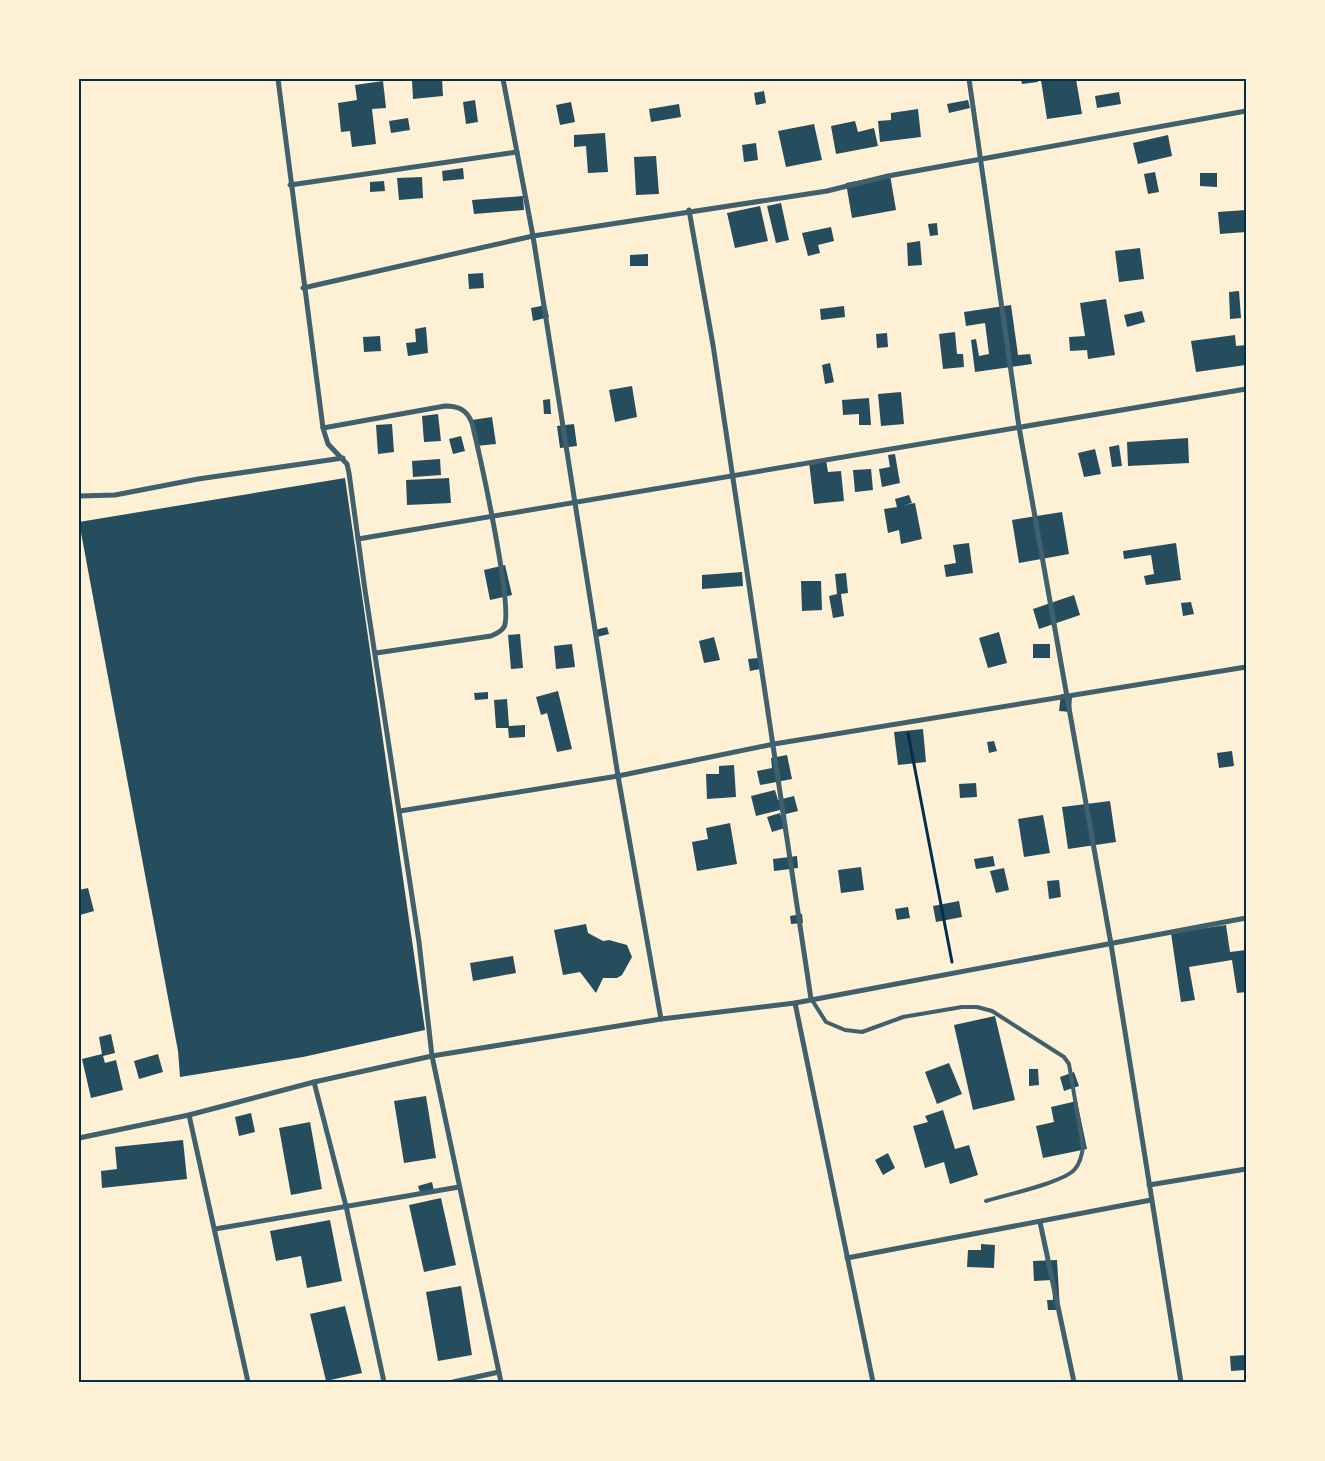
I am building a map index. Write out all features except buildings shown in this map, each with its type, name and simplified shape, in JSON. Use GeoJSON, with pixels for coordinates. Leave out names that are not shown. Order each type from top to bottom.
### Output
{"type":"FeatureCollection","features":[{"type":"Feature","properties":{"kind":"street"},"geometry":{"type":"LineString","coordinates":[[278,79],[322,428],[328,444],[344,458],[349,473],[419,942],[432,1056],[501,1382]]}},
{"type":"Feature","properties":{"kind":"street"},"geometry":{"type":"LineString","coordinates":[[503,79],[533,236],[577,503],[618,776],[661,1019]]}},
{"type":"Feature","properties":{"kind":"street"},"geometry":{"type":"LineString","coordinates":[[970,79],[1018,427],[1111,944],[1181,1382]]}},
{"type":"Feature","properties":{"kind":"street"},"geometry":{"type":"LineString","coordinates":[[303,288],[533,236],[689,210],[827,191],[888,176],[981,161],[1246,111]]}},
{"type":"Feature","properties":{"kind":"street"},"geometry":{"type":"LineString","coordinates":[[290,185],[517,152]]}},
{"type":"Feature","properties":{"kind":"street"},"geometry":{"type":"LineString","coordinates":[[689,210],[713,345],[812,999]]}},
{"type":"Feature","properties":{"kind":"street"},"geometry":{"type":"LineString","coordinates":[[358,539],[1246,389]]}},
{"type":"Feature","properties":{"kind":"street"},"geometry":{"type":"LineString","coordinates":[[322,428],[445,406],[456,406],[469,415],[472,423],[493,515],[505,609],[504,627],[500,632],[492,636],[376,653]]}},
{"type":"Feature","properties":{"kind":"street"},"geometry":{"type":"LineString","coordinates":[[79,496],[115,495],[198,479],[344,458]]}},
{"type":"Feature","properties":{"kind":"street"},"geometry":{"type":"LineString","coordinates":[[400,811],[618,776],[774,744],[906,721],[1246,666]]}},
{"type":"Feature","properties":{"kind":"street"},"geometry":{"type":"LineString","coordinates":[[79,1138],[189,1115],[314,1082],[432,1056],[661,1019],[795,1003],[1246,918]]}},
{"type":"Feature","properties":{"kind":"street"},"geometry":{"type":"LineString","coordinates":[[795,1003],[873,1382]]}},
{"type":"Feature","properties":{"kind":"street"},"geometry":{"type":"LineString","coordinates":[[314,1082],[346,1206],[384,1382]]}},
{"type":"Feature","properties":{"kind":"street"},"geometry":{"type":"LineString","coordinates":[[189,1115],[248,1382]]}},
{"type":"Feature","properties":{"kind":"street"},"geometry":{"type":"LineString","coordinates":[[1149,1185],[1246,1170]]}},
{"type":"Feature","properties":{"kind":"street"},"geometry":{"type":"LineString","coordinates":[[214,1229],[459,1186]]}},
{"type":"Feature","properties":{"kind":"street"},"geometry":{"type":"LineString","coordinates":[[847,1258],[1151,1200]]}},
{"type":"Feature","properties":{"kind":"street"},"geometry":{"type":"LineString","coordinates":[[1040,1222],[1074,1382]]}},
{"type":"Feature","properties":{"kind":"street"},"geometry":{"type":"LineString","coordinates":[[453,1382],[499,1372]]}},
{"type":"Feature","properties":{"kind":"lane"},"geometry":{"type":"LineString","coordinates":[[812,999],[826,1022],[845,1030],[862,1032],[903,1018],[962,1007],[992,1010],[1064,1057],[1069,1064],[1083,1147],[1078,1164],[1075,1169],[1063,1178],[986,1201]]}},
{"type":"Feature","properties":{"kind":"path"},"geometry":{"type":"LineString","coordinates":[[906,721],[954,973]]}}]}
